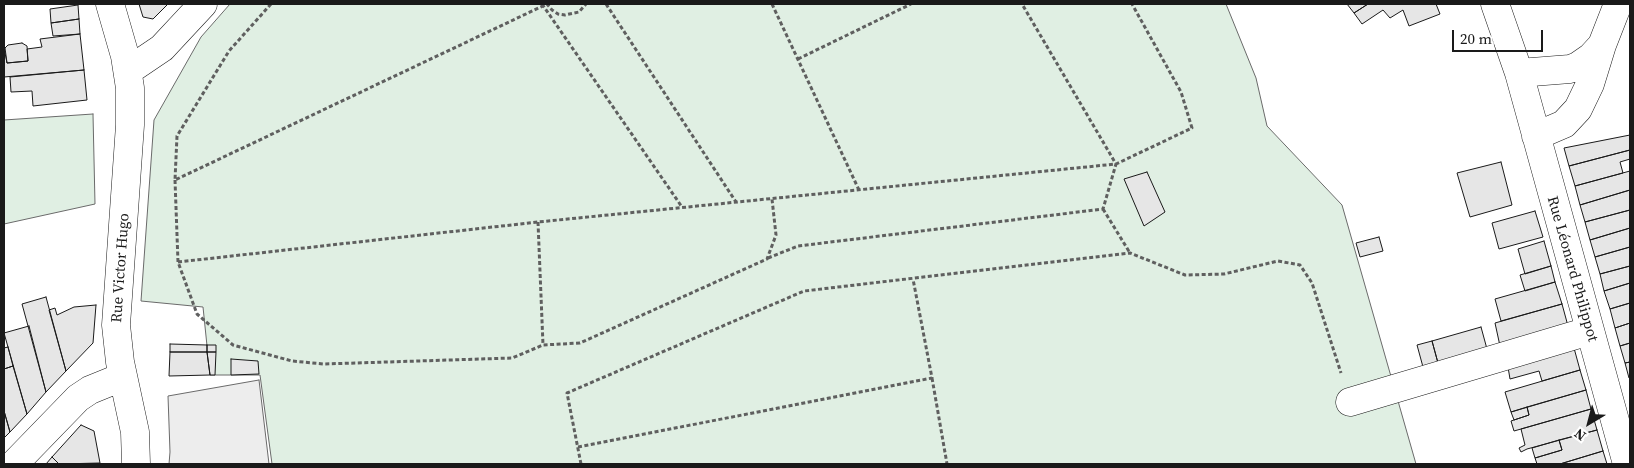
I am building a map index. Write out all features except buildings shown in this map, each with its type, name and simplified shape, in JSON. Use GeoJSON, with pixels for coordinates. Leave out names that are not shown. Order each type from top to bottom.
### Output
{"type":"FeatureCollection","features":[{"type":"Feature","properties":{"kind":"street","name":"Rue Victor Hugo"},"geometry":{"type":"LineString","coordinates":[[110,4],[128,70],[130,125],[116,343],[135,432],[136,464]]}},
{"type":"Feature","properties":{"kind":"street"},"geometry":{"type":"LineString","coordinates":[[128,70],[162,48],[203,4]]}},
{"type":"Feature","properties":{"kind":"street","name":"Rue Léonard Philippot"},"geometry":{"type":"LineString","coordinates":[[1495,4],[1519,74],[1627,464]]}},
{"type":"Feature","properties":{"kind":"street"},"geometry":{"type":"LineString","coordinates":[[1536,136],[1564,124],[1578,109],[1590,84],[1618,4]]}},
{"type":"Feature","properties":{"kind":"street"},"geometry":{"type":"LineString","coordinates":[[1519,74],[1570,69],[1585,62],[1602,46]]}},
{"type":"Feature","properties":{"kind":"street"},"geometry":{"type":"LineString","coordinates":[[1350,402],[1589,331]]}},
{"type":"Feature","properties":{"kind":"street"},"geometry":{"type":"LineString","coordinates":[[14,464],[78,398],[90,390],[122,377]]}},
{"type":"Feature","properties":{"kind":"path"},"geometry":{"type":"LineString","coordinates":[[271,4],[229,51],[177,136],[175,180],[178,262],[197,314],[233,345],[292,361],[324,364],[512,358],[544,344],[580,343],[798,246],[1103,209]]}},
{"type":"Feature","properties":{"kind":"path"},"geometry":{"type":"LineString","coordinates":[[175,180],[542,5],[547,4],[552,10],[565,16],[580,12],[586,4]]}},
{"type":"Feature","properties":{"kind":"path"},"geometry":{"type":"LineString","coordinates":[[606,4],[736,202]]}},
{"type":"Feature","properties":{"kind":"path"},"geometry":{"type":"LineString","coordinates":[[772,4],[859,190]]}},
{"type":"Feature","properties":{"kind":"path"},"geometry":{"type":"LineString","coordinates":[[798,60],[911,4]]}},
{"type":"Feature","properties":{"kind":"path"},"geometry":{"type":"LineString","coordinates":[[1022,4],[1116,164],[1103,209],[1130,253]]}},
{"type":"Feature","properties":{"kind":"path"},"geometry":{"type":"LineString","coordinates":[[178,262],[538,222],[1116,164],[1192,128],[1181,92],[1132,4]]}},
{"type":"Feature","properties":{"kind":"path"},"geometry":{"type":"LineString","coordinates":[[542,5],[682,208]]}},
{"type":"Feature","properties":{"kind":"path"},"geometry":{"type":"LineString","coordinates":[[767,259],[776,235],[772,199]]}},
{"type":"Feature","properties":{"kind":"path"},"geometry":{"type":"LineString","coordinates":[[538,222],[544,344]]}},
{"type":"Feature","properties":{"kind":"path"},"geometry":{"type":"LineString","coordinates":[[582,464],[567,393],[804,291],[1130,253],[1185,275],[1224,274],[1278,261],[1300,265],[1312,283],[1350,402]]}},
{"type":"Feature","properties":{"kind":"path"},"geometry":{"type":"LineString","coordinates":[[912,278],[947,464]]}},
{"type":"Feature","properties":{"kind":"path"},"geometry":{"type":"LineString","coordinates":[[578,447],[932,378]]}},
{"type":"Feature","properties":{"kind":"green space"},"geometry":{"type":"Polygon","coordinates":[[[230,4],[1226,4],[1256,78],[1267,126],[1342,205],[1416,464],[272,464],[260,375],[210,375],[203,307],[141,301],[154,120],[201,37],[230,4]]]}},
{"type":"Feature","properties":{"kind":"green space"},"geometry":{"type":"Polygon","coordinates":[[[93,114],[95,204],[4,224],[4,120],[93,114]]]}},
{"type":"Feature","properties":{"kind":"shaded area"},"geometry":{"type":"Polygon","coordinates":[[[259,380],[269,464],[169,464],[168,396],[259,380]]]}}]}
